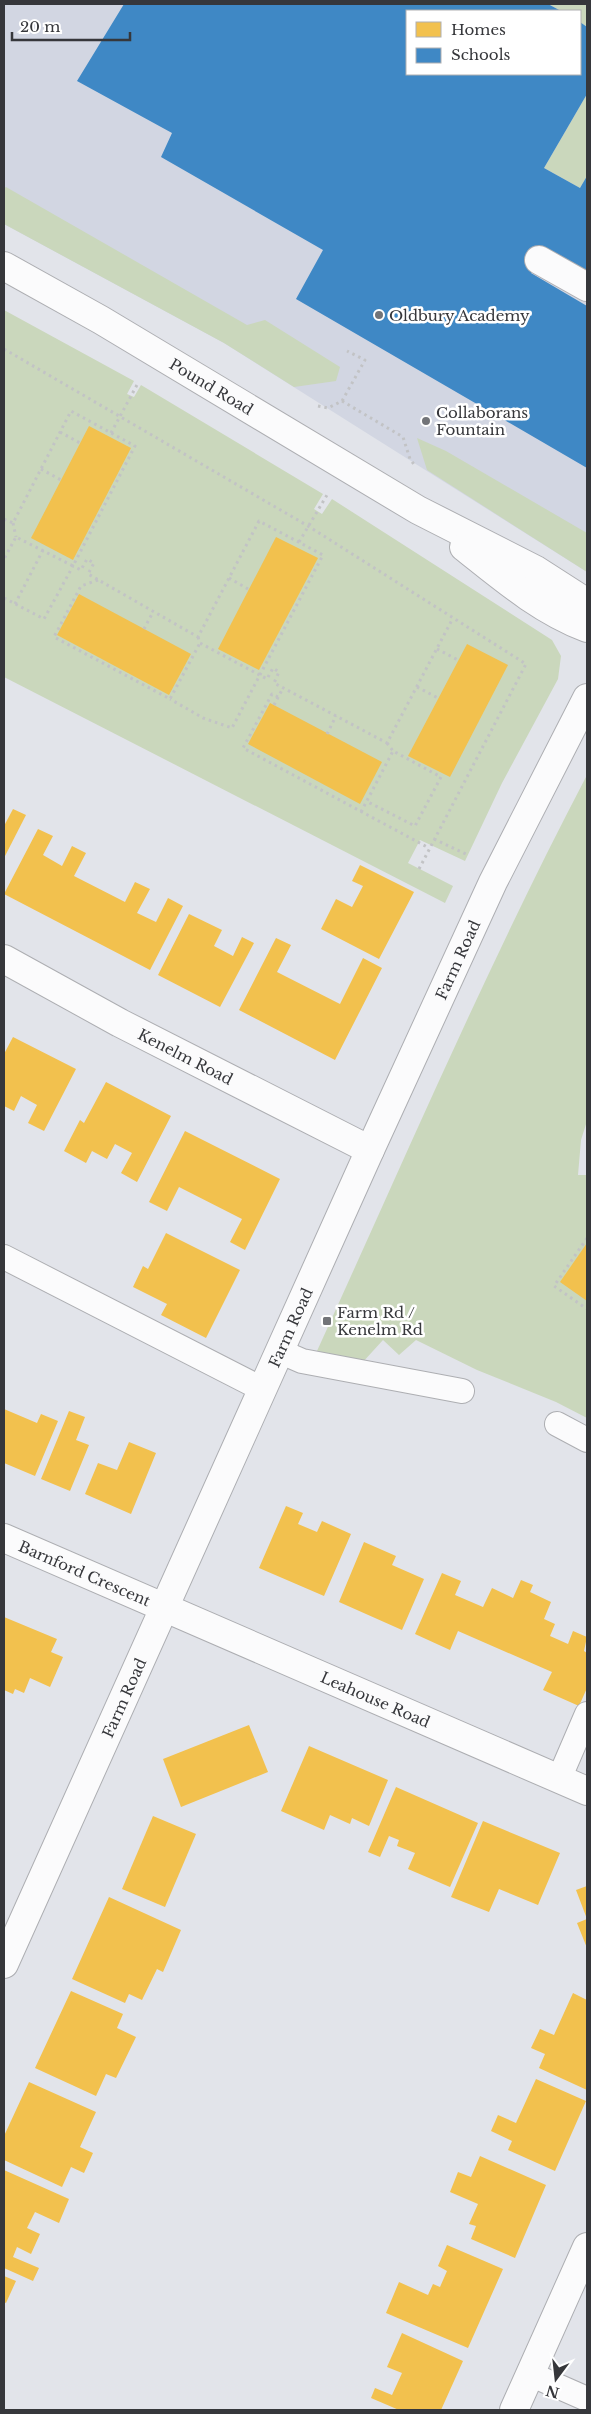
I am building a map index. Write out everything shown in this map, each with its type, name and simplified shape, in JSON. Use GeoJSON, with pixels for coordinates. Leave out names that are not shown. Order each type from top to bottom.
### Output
{"type":"FeatureCollection","features":[{"type":"Feature","properties":{"kind":"street"},"geometry":{"type":"LineString","coordinates":[[539,260],[587,287]]}},
{"type":"Feature","properties":{"kind":"street","name":"Pound Road"},"geometry":{"type":"LineString","coordinates":[[4,266],[101,320],[418,510],[536,570],[578,597],[587,606]]}},
{"type":"Feature","properties":{"kind":"street","name":"Pound Road"},"geometry":{"type":"LineString","coordinates":[[418,510],[523,593],[564,619],[587,628]]}},
{"type":"Feature","properties":{"kind":"street","name":"Farm Road"},"geometry":{"type":"LineString","coordinates":[[4,1964],[279,1351],[493,882],[587,698]]}},
{"type":"Feature","properties":{"kind":"street","name":"Kenelm Road"},"geometry":{"type":"LineString","coordinates":[[4,959],[120,1023],[370,1150]]}},
{"type":"Feature","properties":{"kind":"street","name":"Barnford Crescent"},"geometry":{"type":"LineString","coordinates":[[4,1538],[164,1608]]}},
{"type":"Feature","properties":{"kind":"street","name":"Leahouse Road"},"geometry":{"type":"LineString","coordinates":[[164,1608],[587,1791]]}},
{"type":"Feature","properties":{"kind":"street"},"geometry":{"type":"LineString","coordinates":[[514,2410],[587,2247]]}},
{"type":"Feature","properties":{"kind":"lane"},"geometry":{"type":"LineString","coordinates":[[4,1258],[262,1389]]}},
{"type":"Feature","properties":{"kind":"lane"},"geometry":{"type":"LineString","coordinates":[[279,1351],[302,1361],[462,1391]]}},
{"type":"Feature","properties":{"kind":"lane"},"geometry":{"type":"LineString","coordinates":[[557,1424],[587,1440]]}},
{"type":"Feature","properties":{"kind":"lane"},"geometry":{"type":"LineString","coordinates":[[558,1779],[587,1714]]}},
{"type":"Feature","properties":{"kind":"lane"},"geometry":{"type":"LineString","coordinates":[[530,2374],[587,2399]]}},
{"type":"Feature","properties":{"kind":"path"},"geometry":{"type":"LineString","coordinates":[[4,349],[308,526],[526,664],[419,869]]}},
{"type":"Feature","properties":{"kind":"path"},"geometry":{"type":"LineString","coordinates":[[318,406],[328,408],[342,401],[365,360],[347,351]]}},
{"type":"Feature","properties":{"kind":"path"},"geometry":{"type":"LineString","coordinates":[[111,433],[141,378]]}},
{"type":"Feature","properties":{"kind":"path"},"geometry":{"type":"LineString","coordinates":[[342,401],[403,437],[410,459],[420,471]]}},
{"type":"Feature","properties":{"kind":"path"},"geometry":{"type":"LineString","coordinates":[[4,559],[16,537],[13,523],[71,411],[136,446],[44,619],[4,598]]}},
{"type":"Feature","properties":{"kind":"path"},"geometry":{"type":"LineString","coordinates":[[60,432],[80,443]]}},
{"type":"Feature","properties":{"kind":"path"},"geometry":{"type":"LineString","coordinates":[[41,469],[61,480]]}},
{"type":"Feature","properties":{"kind":"path"},"geometry":{"type":"LineString","coordinates":[[300,542],[330,490]]}},
{"type":"Feature","properties":{"kind":"path"},"geometry":{"type":"LineString","coordinates":[[4,519],[13,523]]}},
{"type":"Feature","properties":{"kind":"path"},"geometry":{"type":"LineString","coordinates":[[98,580],[81,586],[54,637],[203,718],[232,728],[323,555],[259,521],[198,637]]}},
{"type":"Feature","properties":{"kind":"path"},"geometry":{"type":"LineString","coordinates":[[16,537],[81,570],[87,559],[94,563],[88,574],[198,637],[200,642],[267,679],[273,668],[279,672],[274,682],[283,688],[387,743],[393,751],[441,777],[415,826],[366,801]]}},
{"type":"Feature","properties":{"kind":"path"},"geometry":{"type":"LineString","coordinates":[[15,604],[43,550]]}},
{"type":"Feature","properties":{"kind":"path"},"geometry":{"type":"LineString","coordinates":[[229,578],[248,589]]}},
{"type":"Feature","properties":{"kind":"path"},"geometry":{"type":"LineString","coordinates":[[144,629],[153,612]]}},
{"type":"Feature","properties":{"kind":"path"},"geometry":{"type":"LineString","coordinates":[[387,743],[454,618]]}},
{"type":"Feature","properties":{"kind":"path"},"geometry":{"type":"LineString","coordinates":[[170,700],[200,642]]}},
{"type":"Feature","properties":{"kind":"path"},"geometry":{"type":"LineString","coordinates":[[437,649],[458,660]]}},
{"type":"Feature","properties":{"kind":"path"},"geometry":{"type":"LineString","coordinates":[[417,687],[438,698]]}},
{"type":"Feature","properties":{"kind":"path"},"geometry":{"type":"LineString","coordinates":[[274,705],[283,688]]}},
{"type":"Feature","properties":{"kind":"path"},"geometry":{"type":"LineString","coordinates":[[278,697],[272,694],[244,748],[430,848]]}},
{"type":"Feature","properties":{"kind":"path"},"geometry":{"type":"LineString","coordinates":[[327,734],[336,716]]}},
{"type":"Feature","properties":{"kind":"path"},"geometry":{"type":"LineString","coordinates":[[361,812],[393,751]]}},
{"type":"Feature","properties":{"kind":"path"},"geometry":{"type":"LineString","coordinates":[[434,839],[469,856]]}},
{"type":"Feature","properties":{"kind":"path"},"geometry":{"type":"LineString","coordinates":[[587,1238],[554,1286],[587,1309]]}},
{"type":"Feature","properties":{"kind":"shaded area","name":"Oldbury Academy"},"geometry":{"type":"Polygon","coordinates":[[[4,4],[587,4],[587,572],[224,343],[4,224],[4,4]]]}},
{"type":"Feature","properties":{"kind":"green space"},"geometry":{"type":"Polygon","coordinates":[[[548,4],[587,4],[587,27],[581,23],[581,10],[559,10],[548,4]]]}},
{"type":"Feature","properties":{"kind":"green space"},"geometry":{"type":"Polygon","coordinates":[[[587,94],[587,176],[580,188],[544,168],[587,94]]]}},
{"type":"Feature","properties":{"kind":"green space"},"geometry":{"type":"Polygon","coordinates":[[[6,187],[247,325],[265,320],[340,367],[336,381],[294,387],[224,343],[4,224],[4,188],[6,187]]]}},
{"type":"Feature","properties":{"kind":"green space"},"geometry":{"type":"Polygon","coordinates":[[[4,310],[134,381],[127,394],[134,397],[141,385],[323,494],[314,509],[322,514],[332,499],[552,640],[561,656],[558,679],[502,783],[465,861],[420,840],[408,863],[453,886],[445,903],[4,677],[4,310]]]}},
{"type":"Feature","properties":{"kind":"green space"},"geometry":{"type":"Polygon","coordinates":[[[417,438],[446,451],[587,533],[587,572],[427,470],[417,438]]]}},
{"type":"Feature","properties":{"kind":"green space"},"geometry":{"type":"Polygon","coordinates":[[[587,775],[587,1121],[581,1140],[578,1175],[587,1175],[587,1418],[556,1402],[477,1370],[416,1340],[399,1355],[383,1340],[362,1363],[317,1351],[482,989],[587,775]]]}},
{"type":"Feature","properties":{"kind":"building: Homes"},"geometry":{"type":"Polygon","coordinates":[[[89,426],[131,448],[73,560],[31,538],[89,426]]]}},
{"type":"Feature","properties":{"kind":"building: Homes"},"geometry":{"type":"Polygon","coordinates":[[[276,537],[318,558],[259,670],[218,649],[276,537]]]}},
{"type":"Feature","properties":{"kind":"building: Homes"},"geometry":{"type":"Polygon","coordinates":[[[79,594],[191,654],[169,695],[57,635],[79,594]]]}},
{"type":"Feature","properties":{"kind":"building: Homes"},"geometry":{"type":"Polygon","coordinates":[[[467,644],[508,665],[450,777],[408,756],[467,644]]]}},
{"type":"Feature","properties":{"kind":"building: Homes"},"geometry":{"type":"Polygon","coordinates":[[[270,703],[382,762],[360,804],[248,744],[270,703]]]}},
{"type":"Feature","properties":{"kind":"building: Homes"},"geometry":{"type":"Polygon","coordinates":[[[13,809],[26,815],[4,858],[4,826],[13,809]]]}},
{"type":"Feature","properties":{"kind":"building: Homes"},"geometry":{"type":"Polygon","coordinates":[[[38,829],[53,836],[43,855],[62,866],[72,846],[86,853],[74,876],[125,902],[135,882],[150,889],[137,913],[156,922],[168,898],[183,906],[150,970],[4,894],[38,829]]]}},
{"type":"Feature","properties":{"kind":"building: Homes"},"geometry":{"type":"Polygon","coordinates":[[[360,865],[414,892],[379,959],[321,929],[336,899],[352,907],[363,886],[352,881],[360,865]]]}},
{"type":"Feature","properties":{"kind":"building: Homes"},"geometry":{"type":"Polygon","coordinates":[[[189,914],[222,930],[214,946],[233,956],[242,937],[254,943],[220,1007],[158,975],[189,914]]]}},
{"type":"Feature","properties":{"kind":"building: Homes"},"geometry":{"type":"Polygon","coordinates":[[[276,938],[291,945],[277,972],[340,1004],[363,958],[382,968],[335,1060],[239,1010],[276,938]]]}},
{"type":"Feature","properties":{"kind":"building: Homes"},"geometry":{"type":"Polygon","coordinates":[[[13,1037],[76,1069],[44,1131],[28,1123],[37,1105],[21,1096],[14,1111],[4,1106],[4,1054],[13,1037]]]}},
{"type":"Feature","properties":{"kind":"building: Homes"},"geometry":{"type":"Polygon","coordinates":[[[106,1082],[171,1116],[137,1182],[121,1173],[132,1153],[115,1144],[107,1159],[92,1151],[86,1163],[64,1151],[80,1120],[84,1123],[106,1082]]]}},
{"type":"Feature","properties":{"kind":"building: Homes"},"geometry":{"type":"Polygon","coordinates":[[[185,1131],[280,1179],[245,1250],[230,1242],[242,1219],[179,1187],[167,1211],[149,1202],[185,1131]]]}},
{"type":"Feature","properties":{"kind":"building: Homes"},"geometry":{"type":"Polygon","coordinates":[[[166,1233],[240,1270],[206,1338],[161,1315],[167,1304],[133,1287],[143,1266],[148,1269],[166,1233]]]}},
{"type":"Feature","properties":{"kind":"building: Homes"},"geometry":{"type":"Polygon","coordinates":[[[587,1243],[587,1301],[560,1282],[587,1243]]]}},
{"type":"Feature","properties":{"kind":"building: Homes"},"geometry":{"type":"Polygon","coordinates":[[[4,1409],[37,1423],[41,1414],[58,1421],[35,1476],[4,1463],[4,1409]]]}},
{"type":"Feature","properties":{"kind":"building: Homes"},"geometry":{"type":"Polygon","coordinates":[[[69,1411],[85,1417],[76,1440],[89,1445],[70,1491],[41,1479],[69,1411]]]}},
{"type":"Feature","properties":{"kind":"building: Homes"},"geometry":{"type":"Polygon","coordinates":[[[129,1442],[156,1453],[131,1514],[85,1494],[98,1463],[117,1470],[129,1442]]]}},
{"type":"Feature","properties":{"kind":"building: Homes"},"geometry":{"type":"Polygon","coordinates":[[[286,1506],[303,1513],[298,1524],[317,1532],[322,1521],[351,1534],[324,1596],[259,1568],[286,1506]]]}},
{"type":"Feature","properties":{"kind":"building: Homes"},"geometry":{"type":"Polygon","coordinates":[[[364,1542],[396,1556],[392,1565],[424,1579],[402,1630],[339,1602],[364,1542]]]}},
{"type":"Feature","properties":{"kind":"building: Homes"},"geometry":{"type":"Polygon","coordinates":[[[442,1573],[461,1581],[455,1595],[483,1607],[492,1588],[513,1598],[521,1580],[533,1585],[530,1592],[551,1602],[544,1619],[555,1624],[550,1636],[568,1644],[573,1631],[587,1637],[584,1651],[587,1653],[587,1688],[579,1706],[543,1690],[552,1672],[458,1631],[450,1650],[415,1634],[442,1573]]]}},
{"type":"Feature","properties":{"kind":"building: Homes"},"geometry":{"type":"Polygon","coordinates":[[[4,1617],[57,1639],[51,1652],[63,1657],[50,1687],[30,1678],[24,1693],[15,1689],[13,1694],[4,1690],[4,1617]]]}},
{"type":"Feature","properties":{"kind":"building: Homes"},"geometry":{"type":"Polygon","coordinates":[[[249,1725],[268,1772],[181,1807],[163,1759],[249,1725]]]}},
{"type":"Feature","properties":{"kind":"building: Homes"},"geometry":{"type":"Polygon","coordinates":[[[309,1746],[388,1780],[369,1826],[352,1818],[350,1824],[330,1815],[324,1830],[281,1811],[309,1746]]]}},
{"type":"Feature","properties":{"kind":"building: Homes"},"geometry":{"type":"Polygon","coordinates":[[[396,1787],[478,1823],[450,1887],[408,1869],[415,1853],[397,1846],[399,1840],[389,1836],[380,1857],[368,1852],[396,1787]]]}},
{"type":"Feature","properties":{"kind":"building: Homes"},"geometry":{"type":"Polygon","coordinates":[[[153,1816],[196,1834],[165,1907],[122,1889],[153,1816]]]}},
{"type":"Feature","properties":{"kind":"building: Homes"},"geometry":{"type":"Polygon","coordinates":[[[483,1821],[560,1853],[538,1905],[499,1889],[489,1912],[451,1897],[483,1821]]]}},
{"type":"Feature","properties":{"kind":"building: Homes"},"geometry":{"type":"Polygon","coordinates":[[[587,1886],[587,1919],[576,1890],[587,1886]]]}},
{"type":"Feature","properties":{"kind":"building: Homes"},"geometry":{"type":"Polygon","coordinates":[[[109,1897],[181,1930],[163,1972],[157,1969],[142,2000],[129,1994],[125,2003],[72,1979],[109,1897]]]}},
{"type":"Feature","properties":{"kind":"building: Homes"},"geometry":{"type":"Polygon","coordinates":[[[587,1919],[587,1948],[577,1923],[587,1919]]]}},
{"type":"Feature","properties":{"kind":"building: Homes"},"geometry":{"type":"Polygon","coordinates":[[[71,1991],[123,2014],[117,2028],[136,2037],[116,2078],[106,2074],[96,2096],[35,2068],[71,1991]]]}},
{"type":"Feature","properties":{"kind":"building: Homes"},"geometry":{"type":"Polygon","coordinates":[[[573,1993],[587,2000],[587,2090],[539,2068],[545,2054],[531,2048],[540,2029],[554,2035],[573,1993]]]}},
{"type":"Feature","properties":{"kind":"building: Homes"},"geometry":{"type":"Polygon","coordinates":[[[536,2079],[586,2101],[555,2171],[508,2150],[512,2141],[491,2131],[498,2115],[516,2123],[536,2079]]]}},
{"type":"Feature","properties":{"kind":"building: Homes"},"geometry":{"type":"Polygon","coordinates":[[[29,2082],[96,2112],[80,2147],[93,2153],[84,2173],[71,2167],[62,2187],[4,2160],[4,2136],[29,2082]]]}},
{"type":"Feature","properties":{"kind":"building: Homes"},"geometry":{"type":"Polygon","coordinates":[[[480,2156],[546,2185],[515,2258],[471,2239],[476,2226],[469,2224],[478,2204],[450,2192],[458,2172],[471,2177],[480,2156]]]}},
{"type":"Feature","properties":{"kind":"building: Homes"},"geometry":{"type":"Polygon","coordinates":[[[4,2170],[69,2199],[59,2223],[35,2212],[27,2228],[40,2234],[31,2254],[17,2247],[13,2257],[39,2268],[33,2281],[4,2268],[4,2170]]]}},
{"type":"Feature","properties":{"kind":"building: Homes"},"geometry":{"type":"Polygon","coordinates":[[[447,2245],[503,2269],[468,2348],[386,2313],[399,2282],[428,2295],[433,2284],[440,2287],[447,2271],[438,2266],[447,2245]]]}},
{"type":"Feature","properties":{"kind":"building: Homes"},"geometry":{"type":"Polygon","coordinates":[[[4,2276],[16,2281],[6,2303],[4,2302],[4,2276]]]}},
{"type":"Feature","properties":{"kind":"building: Homes"},"geometry":{"type":"Polygon","coordinates":[[[402,2333],[463,2361],[441,2410],[399,2410],[371,2398],[375,2388],[392,2395],[402,2373],[387,2367],[402,2333]]]}},
{"type":"Feature","properties":{"kind":"building: Schools","name":"Oldbury Academy"},"geometry":{"type":"Polygon","coordinates":[[[124,4],[548,4],[559,10],[406,10],[406,75],[581,75],[581,23],[587,27],[587,94],[544,168],[580,188],[587,176],[587,274],[545,249],[531,273],[587,306],[587,468],[296,299],[323,250],[161,157],[172,133],[77,81],[124,4]]]}},
{"type":"Feature","properties":{"kind":"place","name":"Oldbury Academy"},"geometry":{"type":"Point","coordinates":[379,315]}},
{"type":"Feature","properties":{"kind":"place","name":"Collaborans Fountain"},"geometry":{"type":"Point","coordinates":[426,421]}},
{"type":"Feature","properties":{"kind":"place","name":"Farm Rd / Kenelm Rd"},"geometry":{"type":"Point","coordinates":[327,1321]}}]}
